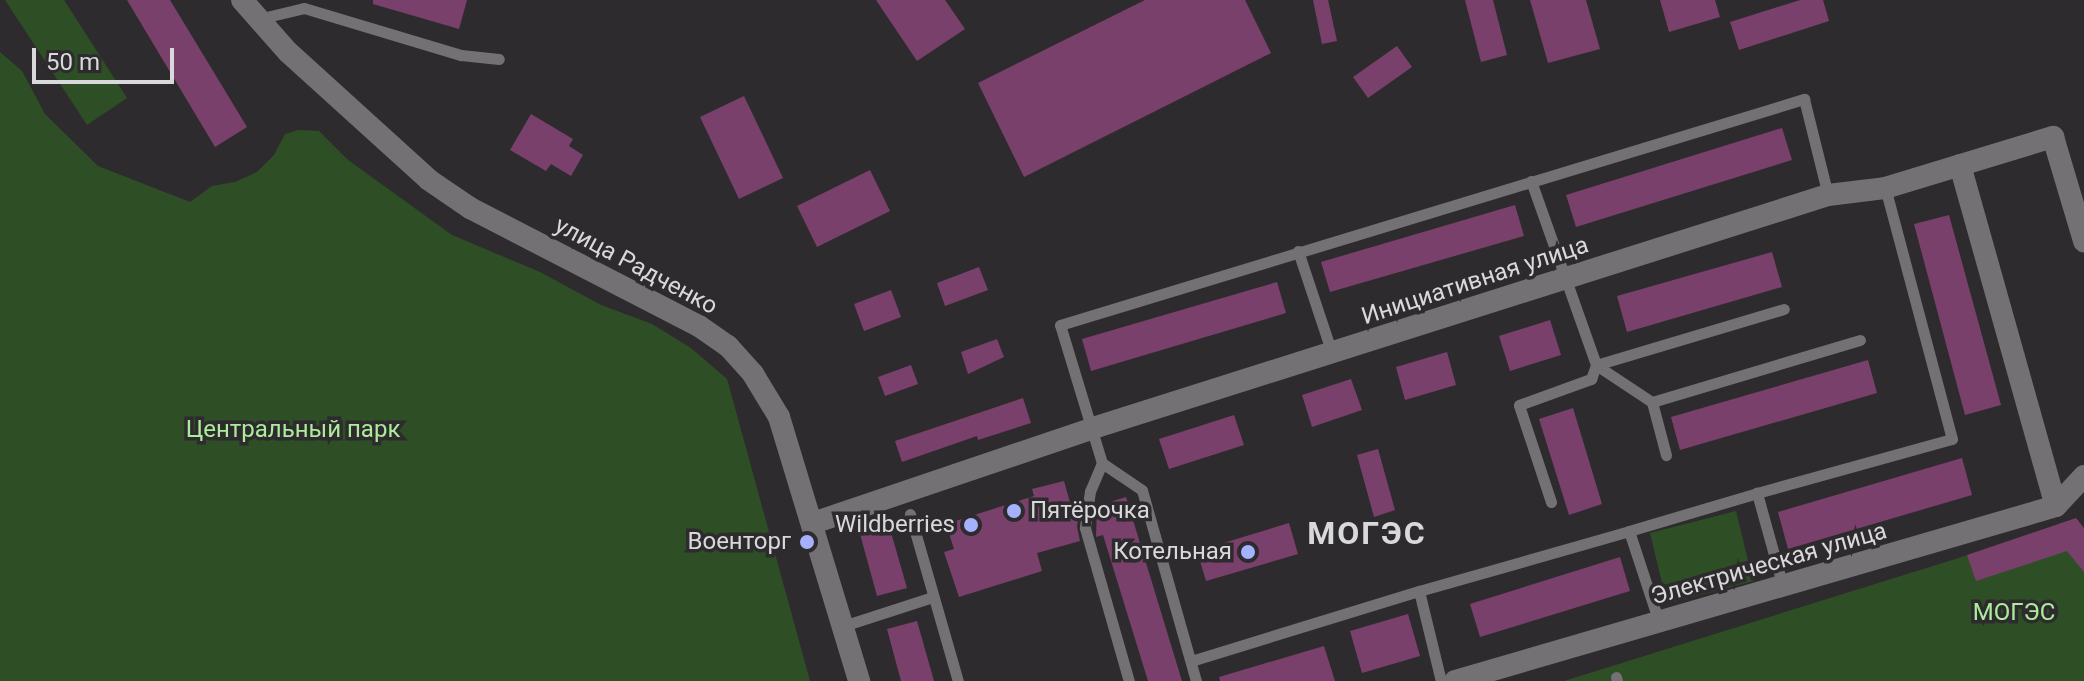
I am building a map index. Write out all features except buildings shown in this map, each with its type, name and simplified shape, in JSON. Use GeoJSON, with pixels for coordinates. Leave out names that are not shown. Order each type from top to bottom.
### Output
{"type":"FeatureCollection","features":[{"type":"Feature","properties":{"kind":"street","name":"улица Радченко"},"geometry":{"type":"LineString","coordinates":[[242,0],[306,68],[439,187],[470,208],[699,326],[728,346],[753,374],[779,417],[859,681]]}},
{"type":"Feature","properties":{"kind":"street","name":"Инициативная улица"},"geometry":{"type":"LineString","coordinates":[[813,523],[1090,429],[1828,195],[1885,188],[2053,137],[2084,241]]}},
{"type":"Feature","properties":{"kind":"street"},"geometry":{"type":"LineString","coordinates":[[1960,165],[2056,506]]}},
{"type":"Feature","properties":{"kind":"street"},"geometry":{"type":"LineString","coordinates":[[2056,506],[2084,476]]}},
{"type":"Feature","properties":{"kind":"street","name":"Электрическая улица"},"geometry":{"type":"LineString","coordinates":[[1455,681],[1784,588],[2056,506]]}},
{"type":"Feature","properties":{"kind":"lane"},"geometry":{"type":"LineString","coordinates":[[258,19],[284,10],[304,8],[461,55],[499,59]]}},
{"type":"Feature","properties":{"kind":"lane"},"geometry":{"type":"LineString","coordinates":[[1196,681],[1142,490],[1102,463],[1060,325],[1804,99],[1828,195]]}},
{"type":"Feature","properties":{"kind":"lane"},"geometry":{"type":"LineString","coordinates":[[1531,181],[1596,365],[1652,402],[1666,455]]}},
{"type":"Feature","properties":{"kind":"lane"},"geometry":{"type":"LineString","coordinates":[[1191,661],[1419,591],[1952,439],[1885,188]]}},
{"type":"Feature","properties":{"kind":"lane"},"geometry":{"type":"LineString","coordinates":[[1298,251],[1333,354]]}},
{"type":"Feature","properties":{"kind":"lane"},"geometry":{"type":"LineString","coordinates":[[1596,365],[1784,309]]}},
{"type":"Feature","properties":{"kind":"lane"},"geometry":{"type":"LineString","coordinates":[[1652,402],[1860,340]]}},
{"type":"Feature","properties":{"kind":"lane"},"geometry":{"type":"LineString","coordinates":[[1551,502],[1519,405],[1591,379],[1596,365]]}},
{"type":"Feature","properties":{"kind":"lane"},"geometry":{"type":"LineString","coordinates":[[1102,463],[1090,491],[1085,528],[1129,681]]}},
{"type":"Feature","properties":{"kind":"lane"},"geometry":{"type":"LineString","coordinates":[[1757,493],[1784,588]]}},
{"type":"Feature","properties":{"kind":"lane"},"geometry":{"type":"LineString","coordinates":[[910,514],[958,681]]}},
{"type":"Feature","properties":{"kind":"lane"},"geometry":{"type":"LineString","coordinates":[[1629,531],[1659,622]]}},
{"type":"Feature","properties":{"kind":"lane"},"geometry":{"type":"LineString","coordinates":[[1419,591],[1441,681]]}},
{"type":"Feature","properties":{"kind":"lane"},"geometry":{"type":"LineString","coordinates":[[843,626],[933,597]]}},
{"type":"Feature","properties":{"kind":"green space"},"geometry":{"type":"Polygon","coordinates":[[[5,0],[64,0],[127,98],[87,125],[5,0]]]}},
{"type":"Feature","properties":{"kind":"green space","name":"Центральный парк"},"geometry":{"type":"Polygon","coordinates":[[[0,52],[22,71],[45,114],[98,166],[190,202],[212,186],[235,182],[257,172],[274,155],[285,134],[298,130],[319,131],[348,160],[452,235],[540,272],[601,305],[652,324],[691,348],[727,379],[810,681],[0,681],[0,52]]]}},
{"type":"Feature","properties":{"kind":"green space"},"geometry":{"type":"Polygon","coordinates":[[[1736,511],[1753,581],[1667,604],[1650,533],[1736,511]]]}},
{"type":"Feature","properties":{"kind":"green space","name":"МОГЭС"},"geometry":{"type":"Polygon","coordinates":[[[2061,526],[2084,557],[2084,681],[1564,681],[2061,526]]]}},
{"type":"Feature","properties":{"kind":"place","name":"Пятёрочка"},"geometry":{"type":"Point","coordinates":[1014,511]}},
{"type":"Feature","properties":{"kind":"place","name":"Wildberries"},"geometry":{"type":"Point","coordinates":[971,525]}},
{"type":"Feature","properties":{"kind":"place","name":"Военторг"},"geometry":{"type":"Point","coordinates":[807,542]}},
{"type":"Feature","properties":{"kind":"place","name":"Котельная"},"geometry":{"type":"Point","coordinates":[1248,552]}},
{"type":"Feature","properties":{"kind":"district","name":"МОГЭС"},"geometry":{"type":"Point","coordinates":[1367,533]}}]}
